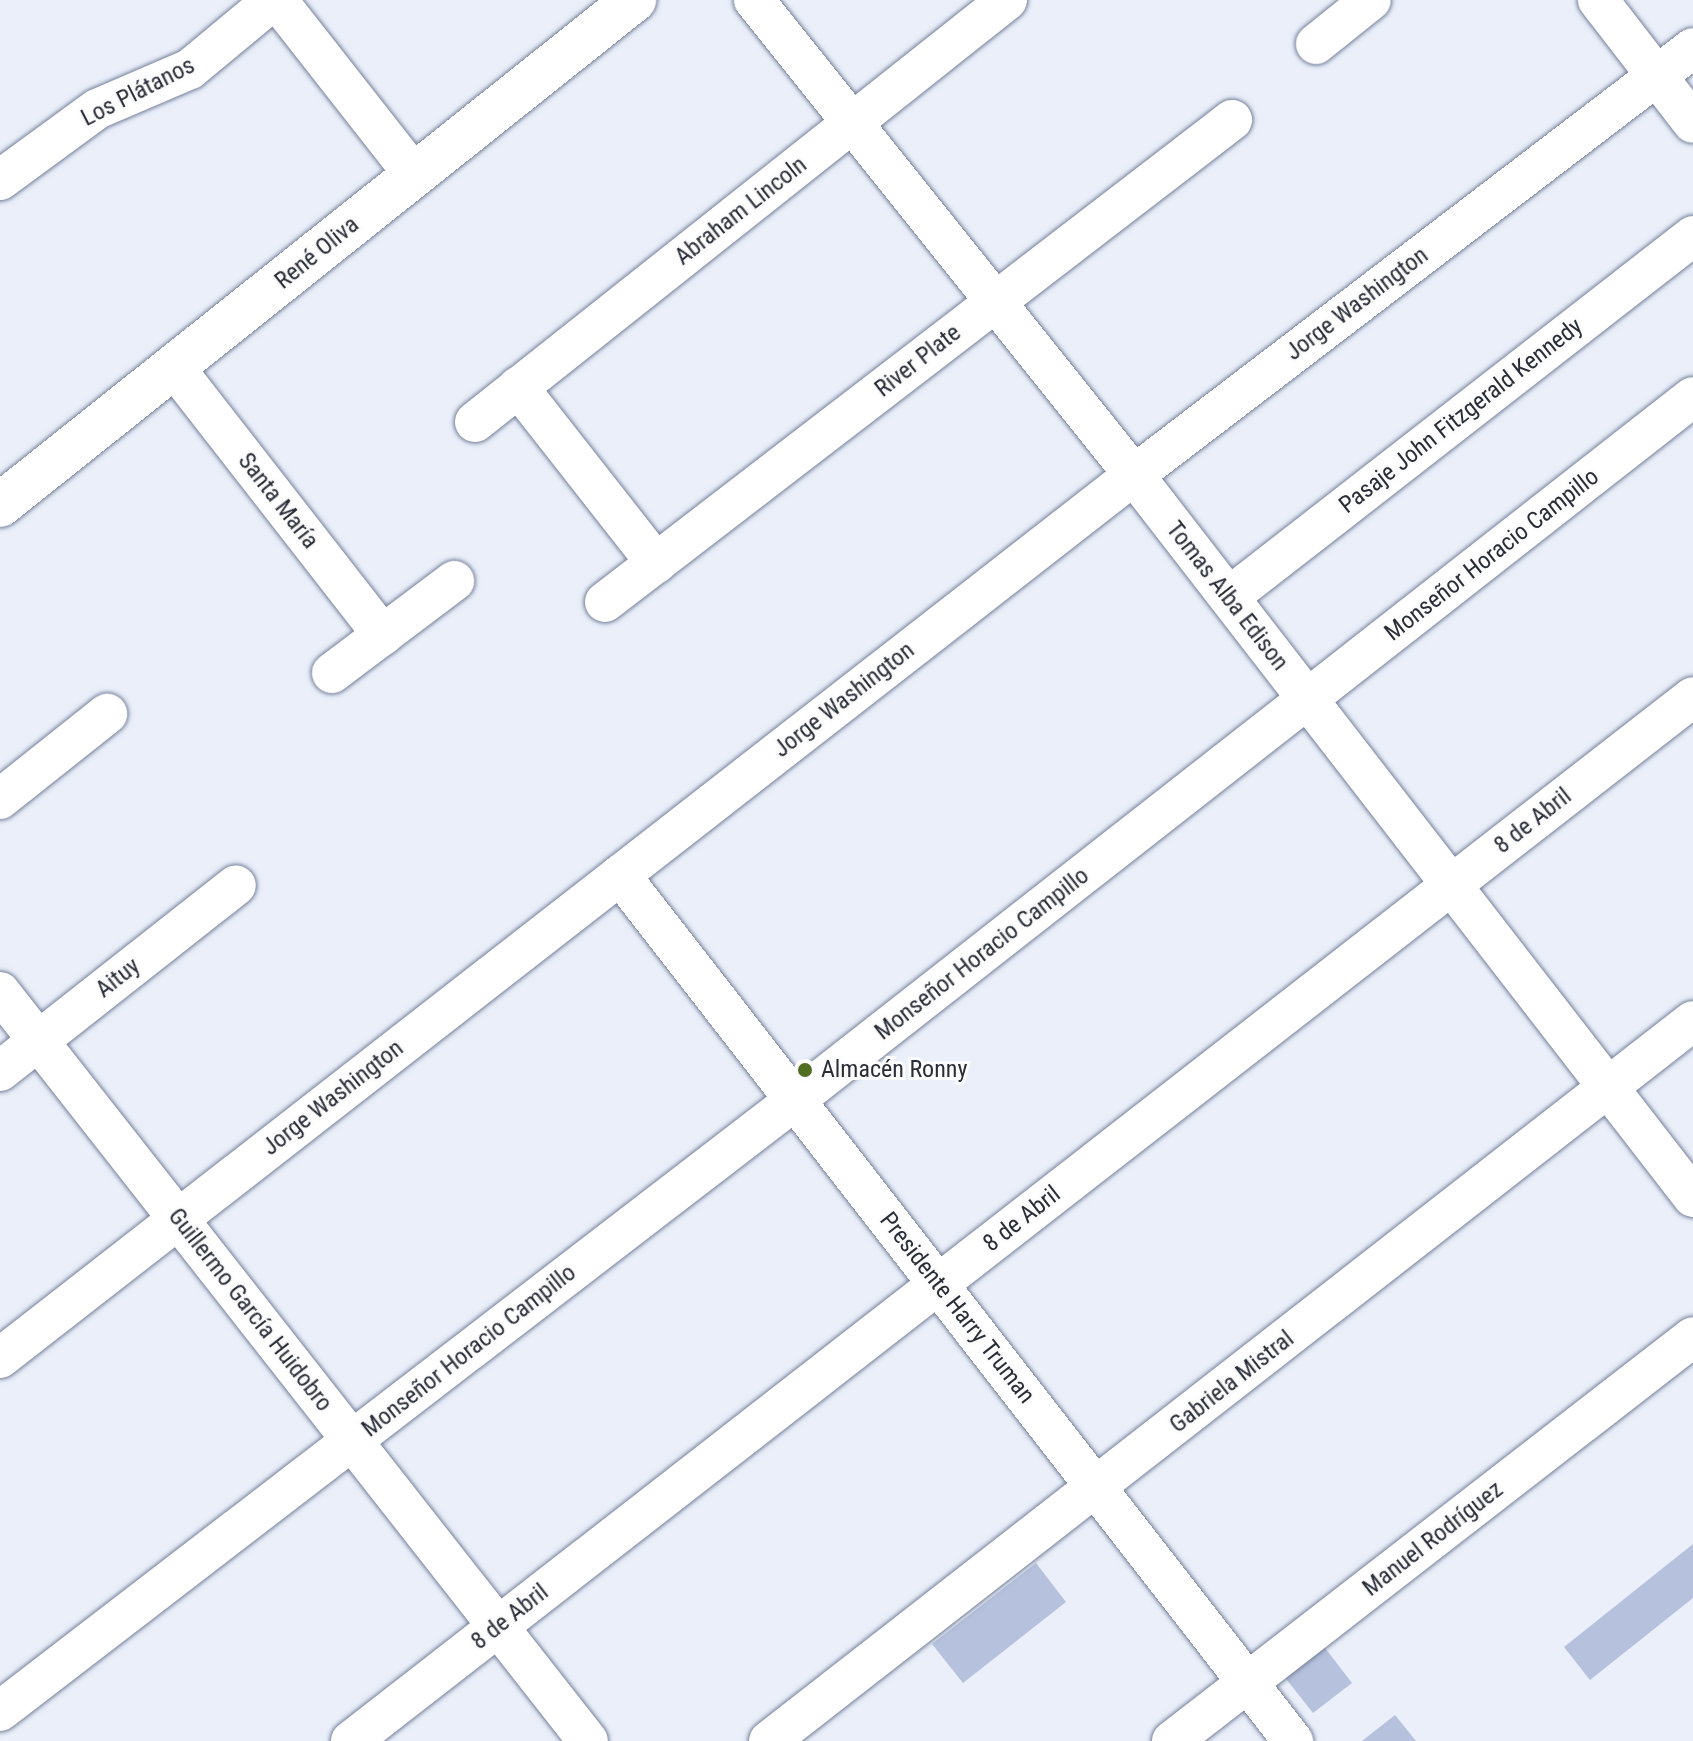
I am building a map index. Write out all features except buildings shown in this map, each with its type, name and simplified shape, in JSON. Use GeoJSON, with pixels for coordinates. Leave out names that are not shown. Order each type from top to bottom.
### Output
{"type":"FeatureCollection","features":[{"type":"Feature","properties":{"kind":"street"},"geometry":{"type":"LineString","coordinates":[[275,0],[414,175]]}},
{"type":"Feature","properties":{"kind":"street","name":"Los Plátanos"},"geometry":{"type":"LineString","coordinates":[[0,180],[97,109],[190,69],[275,0]]}},
{"type":"Feature","properties":{"kind":"street","name":"René Oliva"},"geometry":{"type":"LineString","coordinates":[[0,505],[634,0]]}},
{"type":"Feature","properties":{"kind":"street","name":"Tomas Alba Edison"},"geometry":{"type":"LineString","coordinates":[[754,0],[1134,475],[1693,1197]]}},
{"type":"Feature","properties":{"kind":"street","name":"Abraham Lincoln"},"geometry":{"type":"LineString","coordinates":[[475,422],[1007,0]]}},
{"type":"Feature","properties":{"kind":"street"},"geometry":{"type":"LineString","coordinates":[[1316,44],[1371,0]]}},
{"type":"Feature","properties":{"kind":"street"},"geometry":{"type":"LineString","coordinates":[[1598,0],[1693,123]]}},
{"type":"Feature","properties":{"kind":"street","name":"Jorge Washington"},"geometry":{"type":"LineString","coordinates":[[0,1358],[1134,475],[1693,48]]}},
{"type":"Feature","properties":{"kind":"street","name":"River Plate"},"geometry":{"type":"LineString","coordinates":[[605,602],[1232,120]]}},
{"type":"Feature","properties":{"kind":"street","name":"Pasaje John Fitzgerald Kennedy"},"geometry":{"type":"LineString","coordinates":[[1229,597],[1693,236]]}},
{"type":"Feature","properties":{"kind":"street","name":"Santa María"},"geometry":{"type":"LineString","coordinates":[[174,367],[383,635]]}},
{"type":"Feature","properties":{"kind":"street"},"geometry":{"type":"LineString","coordinates":[[518,387],[656,563]]}},
{"type":"Feature","properties":{"kind":"street","name":"Monseñor Horacio Campillo"},"geometry":{"type":"LineString","coordinates":[[0,1711],[795,1100],[1693,397]]}},
{"type":"Feature","properties":{"kind":"street"},"geometry":{"type":"LineString","coordinates":[[332,673],[454,581]]}},
{"type":"Feature","properties":{"kind":"street","name":"8 de Abril"},"geometry":{"type":"LineString","coordinates":[[351,1741],[1693,697]]}},
{"type":"Feature","properties":{"kind":"street"},"geometry":{"type":"LineString","coordinates":[[0,799],[107,714]]}},
{"type":"Feature","properties":{"kind":"street","name":"Presidente Harry Truman"},"geometry":{"type":"LineString","coordinates":[[620,875],[1293,1741]]}},
{"type":"Feature","properties":{"kind":"street","name":"Aituy"},"geometry":{"type":"LineString","coordinates":[[0,1071],[236,885]]}},
{"type":"Feature","properties":{"kind":"street","name":"Guillermo García Huidobro"},"geometry":{"type":"LineString","coordinates":[[0,992],[588,1741]]}},
{"type":"Feature","properties":{"kind":"street","name":"Gabriela Mistral"},"geometry":{"type":"LineString","coordinates":[[769,1741],[1693,1021]]}},
{"type":"Feature","properties":{"kind":"street","name":"Manuel Rodríguez"},"geometry":{"type":"LineString","coordinates":[[1172,1741],[1693,1337]]}},
{"type":"Feature","properties":{"kind":"place","name":"Almacén Ronny"},"geometry":{"type":"Point","coordinates":[805,1070]}}]}
